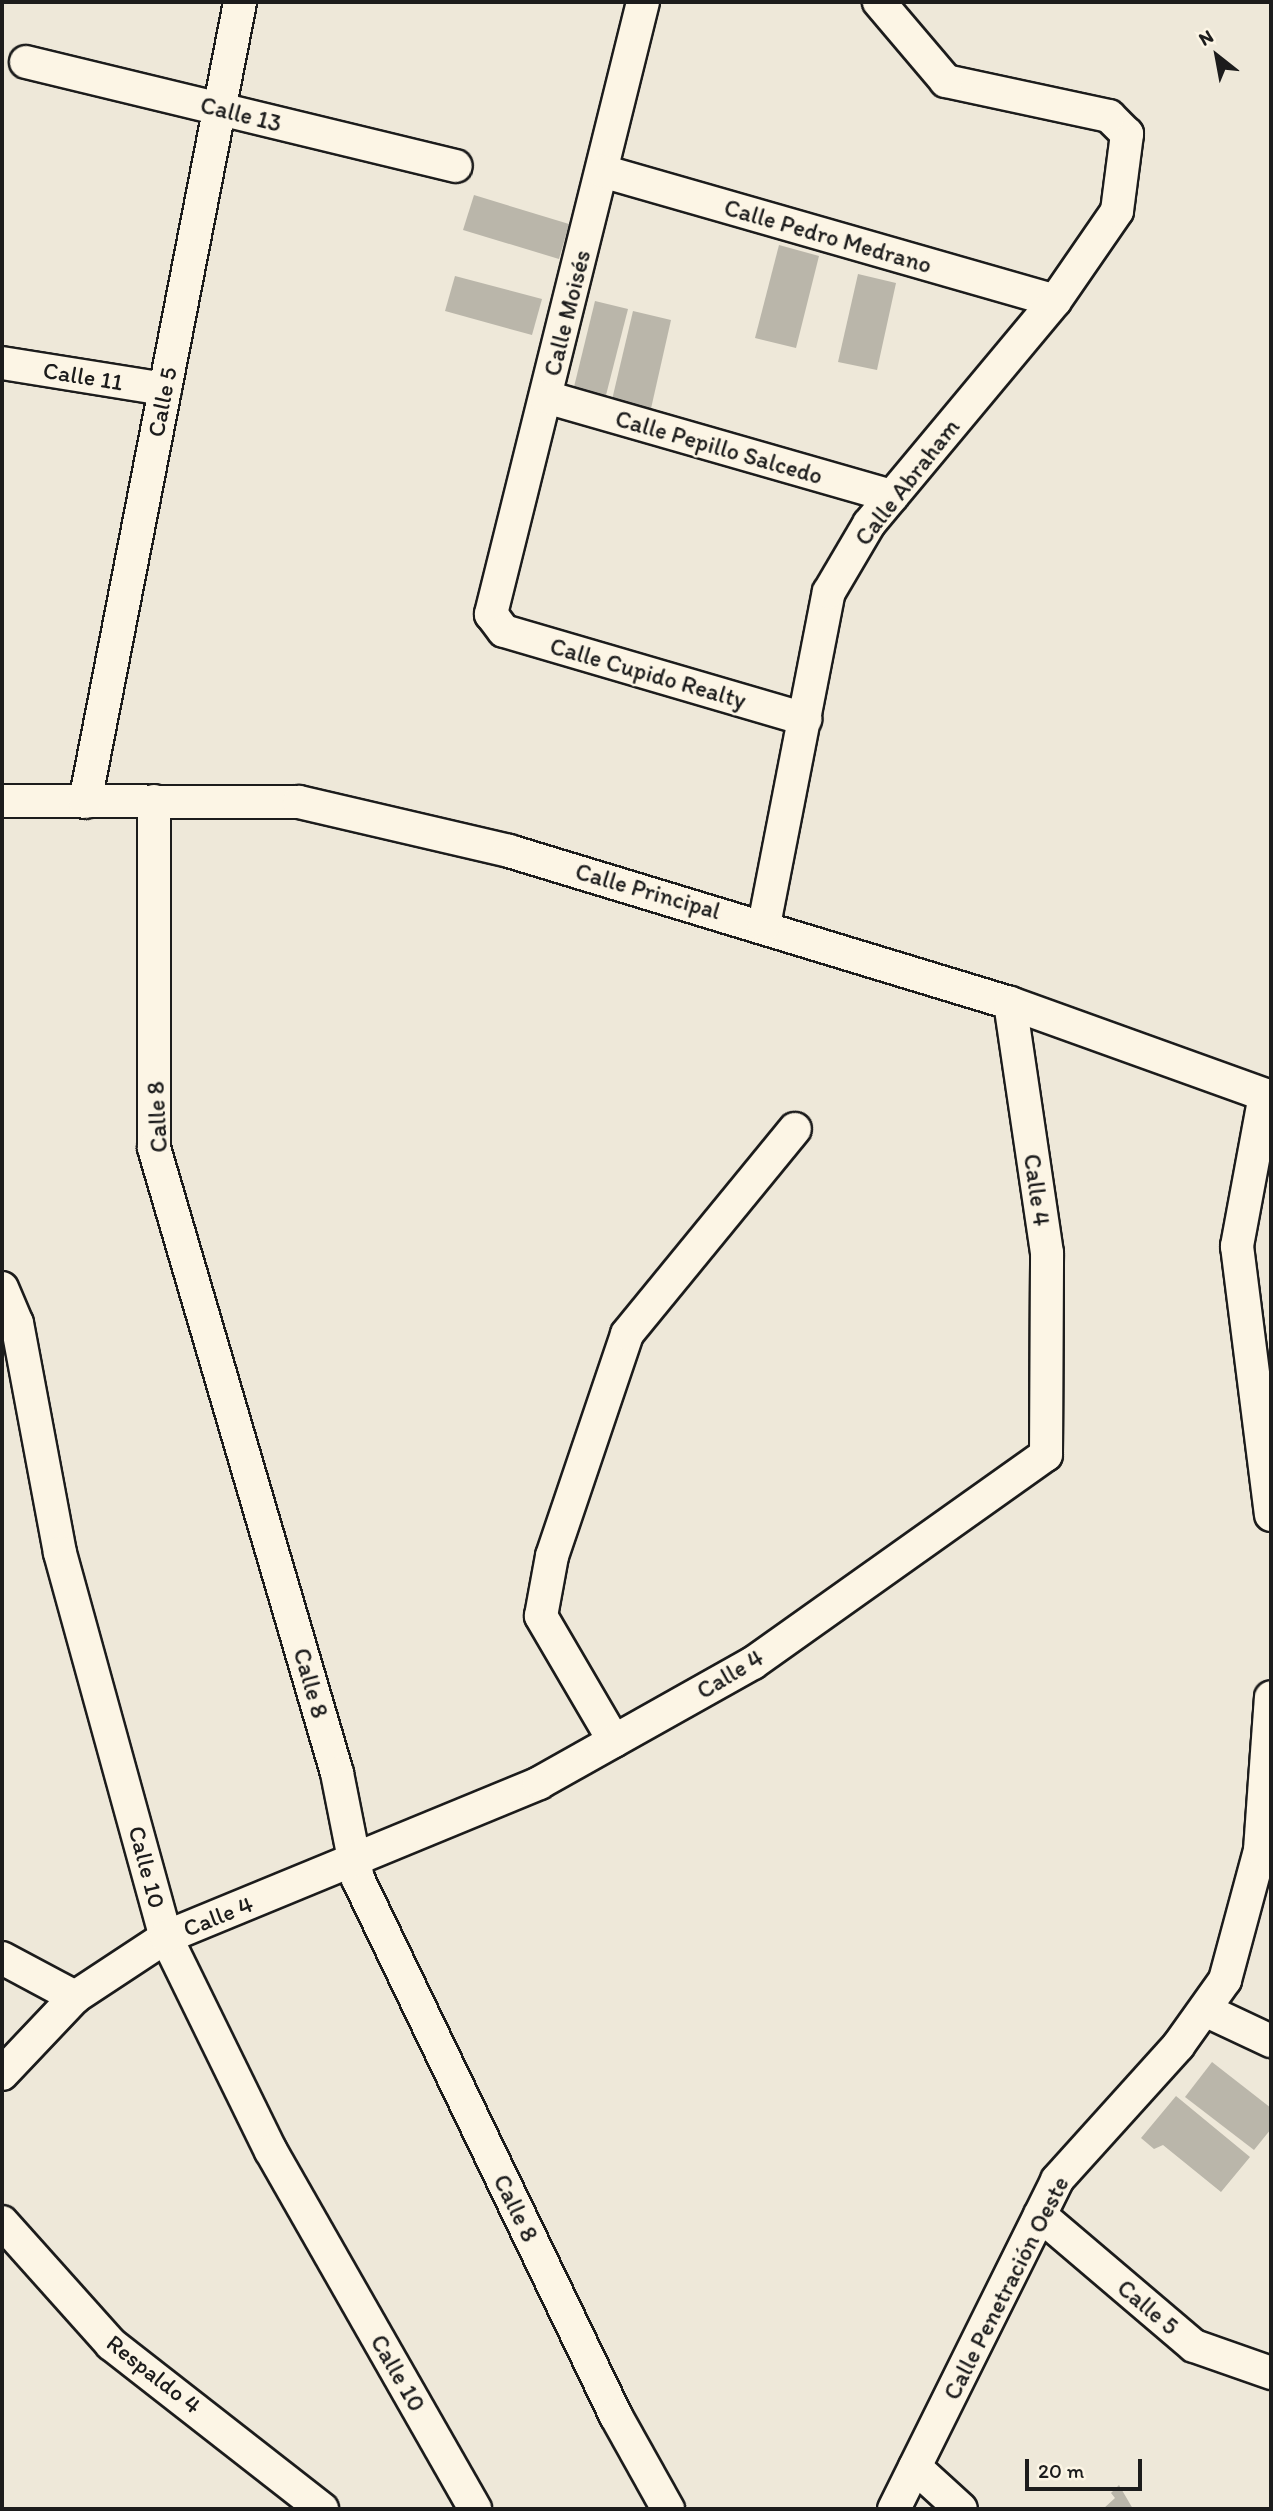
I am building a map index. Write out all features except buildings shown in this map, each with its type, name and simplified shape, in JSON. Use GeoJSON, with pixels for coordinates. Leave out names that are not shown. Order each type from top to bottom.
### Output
{"type":"FeatureCollection","features":[{"type":"Feature","properties":{"kind":"street","name":"Calle 5"},"geometry":{"type":"LineString","coordinates":[[85,802],[240,2]]}},
{"type":"Feature","properties":{"kind":"street","name":"Calle Moisés"},"geometry":{"type":"LineString","coordinates":[[494,623],[546,397],[643,2]]}},
{"type":"Feature","properties":{"kind":"street","name":"Calle Abraham"},"geometry":{"type":"LineString","coordinates":[[764,925],[829,592],[892,496],[1055,301],[1117,211],[1128,134],[1121,124],[1109,116],[946,81],[879,2]]}},
{"type":"Feature","properties":{"kind":"street","name":"Calle 13"},"geometry":{"type":"LineString","coordinates":[[26,62],[456,166]]}},
{"type":"Feature","properties":{"kind":"street","name":"Calle Pedro Medrano"},"geometry":{"type":"LineString","coordinates":[[602,171],[1055,301]]}},
{"type":"Feature","properties":{"kind":"street","name":"Calle 11"},"geometry":{"type":"LineString","coordinates":[[2,363],[165,390]]}},
{"type":"Feature","properties":{"kind":"street","name":"Calle Pepillo Salcedo"},"geometry":{"type":"LineString","coordinates":[[546,397],[892,496]]}},
{"type":"Feature","properties":{"kind":"street","name":"Calle Cupido Realty"},"geometry":{"type":"LineString","coordinates":[[494,623],[504,631],[805,719]]}},
{"type":"Feature","properties":{"kind":"street","name":"Calle Principal"},"geometry":{"type":"LineString","coordinates":[[2,802],[299,802],[509,851],[764,925],[1010,1003],[1268,1096]]}},
{"type":"Feature","properties":{"kind":"street","name":"Calle 8"},"geometry":{"type":"LineString","coordinates":[[154,802],[154,1148],[337,1773],[354,1861],[616,2416],[668,2509]]}},
{"type":"Feature","properties":{"kind":"street","name":"Calle 4"},"geometry":{"type":"LineString","coordinates":[[2,2074],[75,1997],[166,1937],[539,1783],[753,1662],[1046,1455],[1047,1253],[1010,1003]]}},
{"type":"Feature","properties":{"kind":"street"},"geometry":{"type":"LineString","coordinates":[[1268,1096],[1237,1246],[1271,1515]]}},
{"type":"Feature","properties":{"kind":"street"},"geometry":{"type":"LineString","coordinates":[[614,1741],[541,1616],[551,1556],[627,1334],[795,1129]]}},
{"type":"Feature","properties":{"kind":"street","name":"Calle 10"},"geometry":{"type":"LineString","coordinates":[[2,1288],[17,1323],[60,1553],[166,1937],[271,2151],[475,2509]]}},
{"type":"Feature","properties":{"kind":"street","name":"Calle Penetración Oeste"},"geometry":{"type":"LineString","coordinates":[[894,2509],[1057,2180],[1205,2010],[1225,1980],[1259,1850],[1271,1697]]}},
{"type":"Feature","properties":{"kind":"street"},"geometry":{"type":"LineString","coordinates":[[2,1958],[75,1997]]}},
{"type":"Feature","properties":{"kind":"street"},"geometry":{"type":"LineString","coordinates":[[1205,2010],[1271,2041]]}},
{"type":"Feature","properties":{"kind":"street","name":"Calle 5"},"geometry":{"type":"LineString","coordinates":[[1040,2215],[1194,2346],[1271,2372]]}},
{"type":"Feature","properties":{"kind":"street","name":"Respaldo 4"},"geometry":{"type":"LineString","coordinates":[[2,2222],[111,2344],[322,2509]]}},
{"type":"Feature","properties":{"kind":"street"},"geometry":{"type":"LineString","coordinates":[[915,2468],[961,2509]]}}]}
